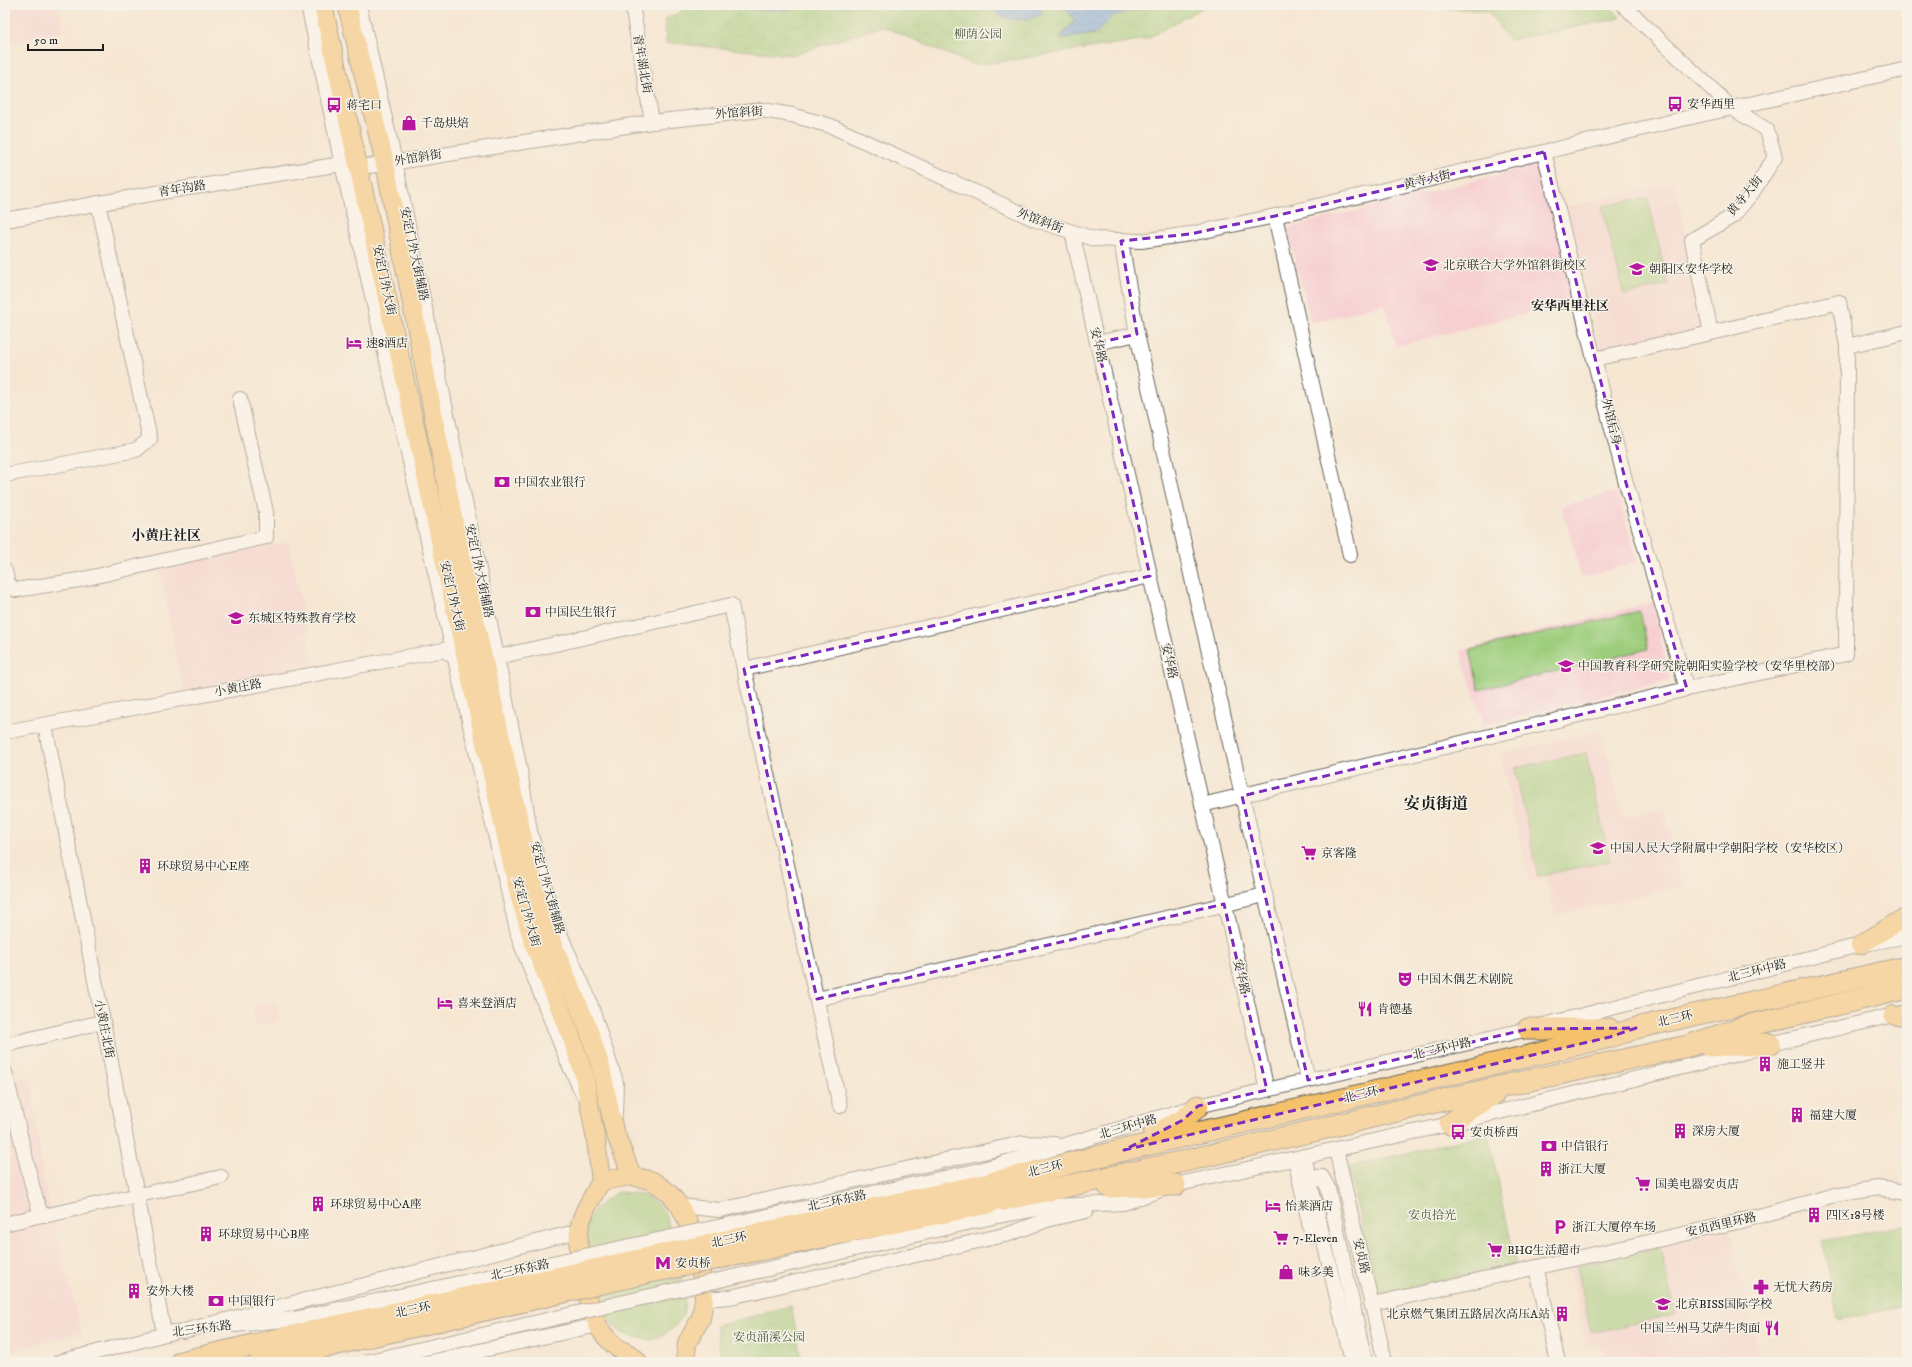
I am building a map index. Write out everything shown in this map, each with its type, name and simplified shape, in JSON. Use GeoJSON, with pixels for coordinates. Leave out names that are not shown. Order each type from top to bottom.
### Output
{"type":"FeatureCollection","features":[{"type":"Feature","properties":{"kind":"highway","name":"北三环"},"geometry":{"type":"LineString","coordinates":[[181,1362],[299,1335],[646,1274],[987,1193],[1124,1150],[1610,1037],[1636,1028],[1907,967]]}},
{"type":"Feature","properties":{"kind":"highway","name":"北三环"},"geometry":{"type":"LineString","coordinates":[[987,1193],[1087,1182],[1503,1086],[1688,1046],[1747,1026],[1907,988]]}},
{"type":"Feature","properties":{"kind":"highway"},"geometry":{"type":"LineString","coordinates":[[1528,1029],[1636,1028]]}},
{"type":"Feature","properties":{"kind":"highway"},"geometry":{"type":"LineString","coordinates":[[1688,1046],[1770,1044]]}},
{"type":"Feature","properties":{"kind":"highway"},"geometry":{"type":"LineString","coordinates":[[1450,1124],[1503,1086]]}},
{"type":"Feature","properties":{"kind":"highway"},"geometry":{"type":"LineString","coordinates":[[1124,1150],[1183,1120],[1198,1106]]}},
{"type":"Feature","properties":{"kind":"highway"},"geometry":{"type":"LineString","coordinates":[[1087,1182],[1109,1187],[1175,1185]]}},
{"type":"Feature","properties":{"kind":"highway","name":"北三环"},"geometry":{"type":"LineString","coordinates":[[260,1362],[299,1335]]}},
{"type":"Feature","properties":{"kind":"main road","name":"安定门外大街"},"geometry":{"type":"LineString","coordinates":[[324,5],[339,72],[351,165],[530,872],[551,940],[588,1028],[600,1068],[614,1130],[632,1176]]}},
{"type":"Feature","properties":{"kind":"main road","name":"安定门外大街"},"geometry":{"type":"LineString","coordinates":[[347,5],[390,163],[459,548],[476,660],[519,895],[535,947],[570,1033],[584,1075],[596,1141],[601,1181]]}},
{"type":"Feature","properties":{"kind":"main road"},"geometry":{"type":"LineString","coordinates":[[1860,945],[1907,916]]}},
{"type":"Feature","properties":{"kind":"main road"},"geometry":{"type":"LineString","coordinates":[[635,1360],[618,1348],[605,1336],[598,1325],[590,1303],[579,1256],[578,1231],[585,1208],[601,1181],[632,1176],[653,1181],[668,1192],[680,1206],[690,1227],[702,1278],[704,1299],[701,1318],[687,1343],[685,1362]]}},
{"type":"Feature","properties":{"kind":"street"},"geometry":{"type":"LineString","coordinates":[[308,5],[327,94],[351,165]]}},
{"type":"Feature","properties":{"kind":"street"},"geometry":{"type":"LineString","coordinates":[[359,5],[390,163]]}},
{"type":"Feature","properties":{"kind":"street","name":"青年湖北街"},"geometry":{"type":"LineString","coordinates":[[632,5],[652,122]]}},
{"type":"Feature","properties":{"kind":"street","name":"黄寺大街"},"geometry":{"type":"LineString","coordinates":[[1623,5],[1732,108],[1767,130],[1774,157],[1752,192],[1733,216],[1692,240],[1711,333]]}},
{"type":"Feature","properties":{"kind":"street","name":"黄寺大街"},"geometry":{"type":"LineString","coordinates":[[1121,241],[1142,241],[1190,234],[1275,216],[1678,120],[1907,69]]}},
{"type":"Feature","properties":{"kind":"street"},"geometry":{"type":"LineString","coordinates":[[327,94],[339,72]]}},
{"type":"Feature","properties":{"kind":"street","name":"外馆斜街"},"geometry":{"type":"LineString","coordinates":[[351,165],[390,163],[652,122],[762,110],[810,119],[831,126],[986,199],[1036,220],[1094,239],[1121,241]]}},
{"type":"Feature","properties":{"kind":"street","name":"外馆后身"},"geometry":{"type":"LineString","coordinates":[[1544,152],[1594,359],[1626,483],[1687,689]]}},
{"type":"Feature","properties":{"kind":"street","name":"青年沟路"},"geometry":{"type":"LineString","coordinates":[[5,220],[98,204],[351,165]]}},
{"type":"Feature","properties":{"kind":"street"},"geometry":{"type":"LineString","coordinates":[[5,475],[136,450],[150,439],[98,204]]}},
{"type":"Feature","properties":{"kind":"street"},"geometry":{"type":"LineString","coordinates":[[1275,216],[1350,555]]}},
{"type":"Feature","properties":{"kind":"street","name":"安华路"},"geometry":{"type":"LineString","coordinates":[[1072,232],[1266,1090]]}},
{"type":"Feature","properties":{"kind":"street"},"geometry":{"type":"LineString","coordinates":[[1121,241],[1137,334],[1308,1080]]}},
{"type":"Feature","properties":{"kind":"street"},"geometry":{"type":"LineString","coordinates":[[1202,805],[1687,689],[1846,654],[1847,346],[1839,302],[1594,359]]}},
{"type":"Feature","properties":{"kind":"street"},"geometry":{"type":"LineString","coordinates":[[1847,346],[1907,332]]}},
{"type":"Feature","properties":{"kind":"street"},"geometry":{"type":"LineString","coordinates":[[1097,343],[1137,334]]}},
{"type":"Feature","properties":{"kind":"street"},"geometry":{"type":"LineString","coordinates":[[5,571],[8,584],[16,590],[79,580],[266,537],[266,512],[240,399]]}},
{"type":"Feature","properties":{"kind":"street"},"geometry":{"type":"LineString","coordinates":[[744,669],[1150,576]]}},
{"type":"Feature","properties":{"kind":"street"},"geometry":{"type":"LineString","coordinates":[[476,660],[731,605],[840,1106]]}},
{"type":"Feature","properties":{"kind":"street","name":"小黄庄路"},"geometry":{"type":"LineString","coordinates":[[5,732],[444,650],[476,660]]}},
{"type":"Feature","properties":{"kind":"street","name":"小黄庄北街"},"geometry":{"type":"LineString","coordinates":[[45,725],[164,1333]]}},
{"type":"Feature","properties":{"kind":"street"},"geometry":{"type":"LineString","coordinates":[[816,999],[1265,895]]}},
{"type":"Feature","properties":{"kind":"street","name":"北三环中路"},"geometry":{"type":"LineString","coordinates":[[987,1193],[1069,1144],[1198,1106],[1528,1029],[1860,945],[1907,936]]}},
{"type":"Feature","properties":{"kind":"street"},"geometry":{"type":"LineString","coordinates":[[704,1299],[730,1296],[1001,1236],[1050,1219],[1124,1203],[1175,1185],[1450,1124],[1745,1052],[1770,1044],[1902,1015]]}},
{"type":"Feature","properties":{"kind":"street"},"geometry":{"type":"LineString","coordinates":[[5,1045],[102,1022]]}},
{"type":"Feature","properties":{"kind":"street"},"geometry":{"type":"LineString","coordinates":[[5,1072],[33,1189],[41,1215]]}},
{"type":"Feature","properties":{"kind":"street"},"geometry":{"type":"LineString","coordinates":[[680,1206],[720,1210],[1023,1143],[1069,1144]]}},
{"type":"Feature","properties":{"kind":"street","name":"安贞路"},"geometry":{"type":"LineString","coordinates":[[1336,1149],[1373,1304],[1385,1362]]}},
{"type":"Feature","properties":{"kind":"street"},"geometry":{"type":"LineString","coordinates":[[1299,1158],[1311,1184],[1352,1362]]}},
{"type":"Feature","properties":{"kind":"street"},"geometry":{"type":"LineString","coordinates":[[1299,1158],[1342,1362]]}},
{"type":"Feature","properties":{"kind":"street"},"geometry":{"type":"LineString","coordinates":[[5,1224],[221,1177]]}},
{"type":"Feature","properties":{"kind":"street"},"geometry":{"type":"LineString","coordinates":[[1311,1184],[1317,1177],[1322,1177],[1329,1194],[1354,1228]]}},
{"type":"Feature","properties":{"kind":"street","name":"安贞西里环路"},"geometry":{"type":"LineString","coordinates":[[1373,1304],[1737,1222],[1835,1195],[1878,1188],[1907,1192]]}},
{"type":"Feature","properties":{"kind":"street"},"geometry":{"type":"LineString","coordinates":[[365,1362],[987,1193],[1054,1206],[1124,1203]]}},
{"type":"Feature","properties":{"kind":"street","name":"北三环东路"},"geometry":{"type":"LineString","coordinates":[[59,1362],[164,1333],[183,1331],[299,1335],[987,1193]]}},
{"type":"Feature","properties":{"kind":"street","name":"安贞路"},"geometry":{"type":"LineString","coordinates":[[1329,1194],[1365,1362]]}},
{"type":"Feature","properties":{"kind":"street"},"geometry":{"type":"LineString","coordinates":[[183,1331],[578,1231]]}},
{"type":"Feature","properties":{"kind":"street"},"geometry":{"type":"LineString","coordinates":[[1536,1267],[1558,1362]]}},
{"type":"Feature","properties":{"kind":"street"},"geometry":{"type":"LineString","coordinates":[[428,1362],[598,1325]]}},
{"type":"Feature","properties":{"kind":"street"},"geometry":{"type":"LineString","coordinates":[[687,1343],[693,1362]]}},
{"type":"Feature","properties":{"kind":"highlighted area"},"geometry":{"type":"Polygon","coordinates":[[[1544,152],[1626,483],[1687,689],[1242,796],[1308,1080],[1528,1029],[1636,1028],[1610,1037],[1124,1150],[1183,1120],[1198,1106],[1267,1090],[1224,904],[817,999],[744,669],[1150,576],[1097,343],[1137,334],[1121,241],[1190,234],[1275,216],[1544,152]]]}},
{"type":"Feature","properties":{"kind":"shaded area"},"geometry":{"type":"Polygon","coordinates":[[[5,5],[58,5],[63,31],[5,43],[5,5]]]}},
{"type":"Feature","properties":{"kind":"shaded area","name":"北京联合大学外馆斜街校区"},"geometry":{"type":"Polygon","coordinates":[[[1544,163],[1575,302],[1396,346],[1385,304],[1311,323],[1287,228],[1544,163]]]}},
{"type":"Feature","properties":{"kind":"shaded area","name":"朝阳区安华学校"},"geometry":{"type":"Polygon","coordinates":[[[1674,183],[1707,330],[1601,354],[1567,207],[1674,183]]]}},
{"type":"Feature","properties":{"kind":"shaded area"},"geometry":{"type":"Polygon","coordinates":[[[1617,491],[1637,562],[1582,578],[1562,506],[1617,491]]]}},
{"type":"Feature","properties":{"kind":"shaded area","name":"东城区特殊教育学校"},"geometry":{"type":"Polygon","coordinates":[[[289,542],[314,668],[184,693],[159,567],[289,542]]]}},
{"type":"Feature","properties":{"kind":"shaded area","name":"中国教育科学研究院朝阳实验学校（安华里校部）"},"geometry":{"type":"Polygon","coordinates":[[[1653,602],[1670,680],[1484,725],[1460,651],[1653,602]]]}},
{"type":"Feature","properties":{"kind":"shaded area","name":"中国人民大学附属中学朝阳学校（安华校区）"},"geometry":{"type":"Polygon","coordinates":[[[1602,730],[1622,818],[1665,808],[1682,886],[1555,915],[1546,877],[1529,881],[1500,754],[1602,730]]]}},
{"type":"Feature","properties":{"kind":"shaded area"},"geometry":{"type":"Polygon","coordinates":[[[276,1001],[279,1022],[255,1026],[253,1005],[276,1001]]]}},
{"type":"Feature","properties":{"kind":"shaded area"},"geometry":{"type":"Polygon","coordinates":[[[31,1076],[43,1180],[82,1333],[5,1352],[5,1085],[31,1076]]]}},
{"type":"Feature","properties":{"kind":"shaded area","name":"北京BISS国际学校"},"geometry":{"type":"Polygon","coordinates":[[[1730,1229],[1760,1362],[1606,1362],[1601,1343],[1587,1346],[1570,1265],[1730,1229]]]}},
{"type":"Feature","properties":{"kind":"green space","name":"柳荫公园"},"geometry":{"type":"Polygon","coordinates":[[[681,5],[1207,5],[1146,39],[974,65],[882,26],[792,55],[672,43],[666,44],[665,19],[682,12],[681,5]]]}},
{"type":"Feature","properties":{"kind":"green space"},"geometry":{"type":"Polygon","coordinates":[[[1402,5],[1608,5],[1621,18],[1509,40],[1488,11],[1402,5]]]}},
{"type":"Feature","properties":{"kind":"green space"},"geometry":{"type":"Polygon","coordinates":[[[1648,198],[1668,285],[1624,295],[1602,206],[1648,198]]]}},
{"type":"Feature","properties":{"kind":"green space"},"geometry":{"type":"Polygon","coordinates":[[[1640,611],[1648,649],[1479,690],[1470,650],[1640,611]]]}},
{"type":"Feature","properties":{"kind":"green space"},"geometry":{"type":"Polygon","coordinates":[[[1586,753],[1610,861],[1538,876],[1515,768],[1586,753]]]}},
{"type":"Feature","properties":{"kind":"green space","name":"安贞拾光"},"geometry":{"type":"Polygon","coordinates":[[[1488,1134],[1516,1264],[1378,1295],[1348,1167],[1488,1134]]]}},
{"type":"Feature","properties":{"kind":"green space"},"geometry":{"type":"Polygon","coordinates":[[[618,1192],[634,1193],[645,1196],[656,1203],[666,1214],[685,1293],[683,1316],[673,1328],[662,1336],[652,1340],[633,1337],[620,1332],[611,1323],[605,1312],[586,1240],[588,1221],[594,1210],[605,1200],[618,1192]]]}},
{"type":"Feature","properties":{"kind":"green space"},"geometry":{"type":"Polygon","coordinates":[[[1907,1225],[1907,1306],[1838,1319],[1823,1241],[1907,1225]]]}},
{"type":"Feature","properties":{"kind":"green space"},"geometry":{"type":"Polygon","coordinates":[[[1660,1248],[1675,1314],[1591,1333],[1577,1266],[1660,1248]]]}},
{"type":"Feature","properties":{"kind":"green space","name":"安贞涌溪公园"},"geometry":{"type":"Polygon","coordinates":[[[791,1306],[802,1362],[722,1362],[716,1326],[791,1306]]]}},
{"type":"Feature","properties":{"kind":"water"},"geometry":{"type":"Polygon","coordinates":[[[720,5],[811,5],[800,8],[766,10],[743,9],[720,5]]]}},
{"type":"Feature","properties":{"kind":"water"},"geometry":{"type":"Polygon","coordinates":[[[990,5],[1041,5],[1041,15],[1020,20],[1007,18],[995,11],[990,5]]]}},
{"type":"Feature","properties":{"kind":"water"},"geometry":{"type":"Polygon","coordinates":[[[1065,5],[1143,5],[1143,8],[1114,15],[1095,34],[1059,39],[1075,20],[1064,7],[1065,5]]]}},
{"type":"Feature","properties":{"kind":"place","name":"安华西里"},"geometry":{"type":"Point","coordinates":[1675,104]}},
{"type":"Feature","properties":{"kind":"place","name":"蒋宅口"},"geometry":{"type":"Point","coordinates":[334,105]}},
{"type":"Feature","properties":{"kind":"place","name":"千岛烘焙"},"geometry":{"type":"Point","coordinates":[409,123]}},
{"type":"Feature","properties":{"kind":"place","name":"北京联合大学外馆斜街校区"},"geometry":{"type":"Point","coordinates":[1431,265]}},
{"type":"Feature","properties":{"kind":"place","name":"朝阳区安华学校"},"geometry":{"type":"Point","coordinates":[1637,269]}},
{"type":"Feature","properties":{"kind":"place","name":"速8酒店"},"geometry":{"type":"Point","coordinates":[354,343]}},
{"type":"Feature","properties":{"kind":"place","name":"中国农业银行"},"geometry":{"type":"Point","coordinates":[502,482]}},
{"type":"Feature","properties":{"kind":"place","name":"中国民生银行"},"geometry":{"type":"Point","coordinates":[533,612]}},
{"type":"Feature","properties":{"kind":"place","name":"东城区特殊教育学校"},"geometry":{"type":"Point","coordinates":[236,618]}},
{"type":"Feature","properties":{"kind":"place","name":"中国教育科学研究院朝阳实验学校（安华里校部）"},"geometry":{"type":"Point","coordinates":[1566,666]}},
{"type":"Feature","properties":{"kind":"place","name":"中国人民大学附属中学朝阳学校（安华校区）"},"geometry":{"type":"Point","coordinates":[1598,848]}},
{"type":"Feature","properties":{"kind":"place","name":"京客隆"},"geometry":{"type":"Point","coordinates":[1309,853]}},
{"type":"Feature","properties":{"kind":"place","name":"环球贸易中心E座"},"geometry":{"type":"Point","coordinates":[145,866]}},
{"type":"Feature","properties":{"kind":"place","name":"中国木偶艺术剧院"},"geometry":{"type":"Point","coordinates":[1405,979]}},
{"type":"Feature","properties":{"kind":"place","name":"喜来登酒店"},"geometry":{"type":"Point","coordinates":[445,1003]}},
{"type":"Feature","properties":{"kind":"place","name":"肯德基"},"geometry":{"type":"Point","coordinates":[1365,1009]}},
{"type":"Feature","properties":{"kind":"place","name":"施工竖井"},"geometry":{"type":"Point","coordinates":[1765,1064]}},
{"type":"Feature","properties":{"kind":"place","name":"福建大厦"},"geometry":{"type":"Point","coordinates":[1797,1115]}},
{"type":"Feature","properties":{"kind":"place","name":"深房大厦"},"geometry":{"type":"Point","coordinates":[1680,1131]}},
{"type":"Feature","properties":{"kind":"place","name":"安贞桥西"},"geometry":{"type":"Point","coordinates":[1458,1132]}},
{"type":"Feature","properties":{"kind":"place","name":"中信银行"},"geometry":{"type":"Point","coordinates":[1549,1146]}},
{"type":"Feature","properties":{"kind":"place","name":"浙江大厦"},"geometry":{"type":"Point","coordinates":[1546,1169]}},
{"type":"Feature","properties":{"kind":"place","name":"国美电器安贞店"},"geometry":{"type":"Point","coordinates":[1643,1184]}},
{"type":"Feature","properties":{"kind":"place","name":"环球贸易中心A座"},"geometry":{"type":"Point","coordinates":[318,1204]}},
{"type":"Feature","properties":{"kind":"place","name":"怡莱酒店"},"geometry":{"type":"Point","coordinates":[1273,1206]}},
{"type":"Feature","properties":{"kind":"place","name":"四区18号楼"},"geometry":{"type":"Point","coordinates":[1814,1215]}},
{"type":"Feature","properties":{"kind":"place","name":"浙江大厦停车场"},"geometry":{"type":"Point","coordinates":[1560,1227]}},
{"type":"Feature","properties":{"kind":"place","name":"环球贸易中心B座"},"geometry":{"type":"Point","coordinates":[206,1234]}},
{"type":"Feature","properties":{"kind":"place","name":"7-Eleven"},"geometry":{"type":"Point","coordinates":[1281,1238]}},
{"type":"Feature","properties":{"kind":"place","name":"BHG生活超市"},"geometry":{"type":"Point","coordinates":[1495,1250]}},
{"type":"Feature","properties":{"kind":"place","name":"安贞桥"},"geometry":{"type":"Point","coordinates":[663,1263]}},
{"type":"Feature","properties":{"kind":"place","name":"味多美"},"geometry":{"type":"Point","coordinates":[1286,1272]}},
{"type":"Feature","properties":{"kind":"place","name":"无忧大药房"},"geometry":{"type":"Point","coordinates":[1761,1287]}},
{"type":"Feature","properties":{"kind":"place","name":"安外大楼"},"geometry":{"type":"Point","coordinates":[134,1291]}},
{"type":"Feature","properties":{"kind":"place","name":"中国银行"},"geometry":{"type":"Point","coordinates":[216,1301]}},
{"type":"Feature","properties":{"kind":"place","name":"北京BISS国际学校"},"geometry":{"type":"Point","coordinates":[1663,1304]}},
{"type":"Feature","properties":{"kind":"place","name":"北京燃气集团五路居次高压A站"},"geometry":{"type":"Point","coordinates":[1562,1314]}},
{"type":"Feature","properties":{"kind":"place","name":"中国兰州马艾萨牛肉面"},"geometry":{"type":"Point","coordinates":[1772,1328]}},
{"type":"Feature","properties":{"kind":"district","name":"安华西里社区"},"geometry":{"type":"Point","coordinates":[1570,306]}},
{"type":"Feature","properties":{"kind":"district","name":"小黄庄社区"},"geometry":{"type":"Point","coordinates":[166,536]}},
{"type":"Feature","properties":{"kind":"district","name":"安贞街道"},"geometry":{"type":"Point","coordinates":[1436,804]}}]}
